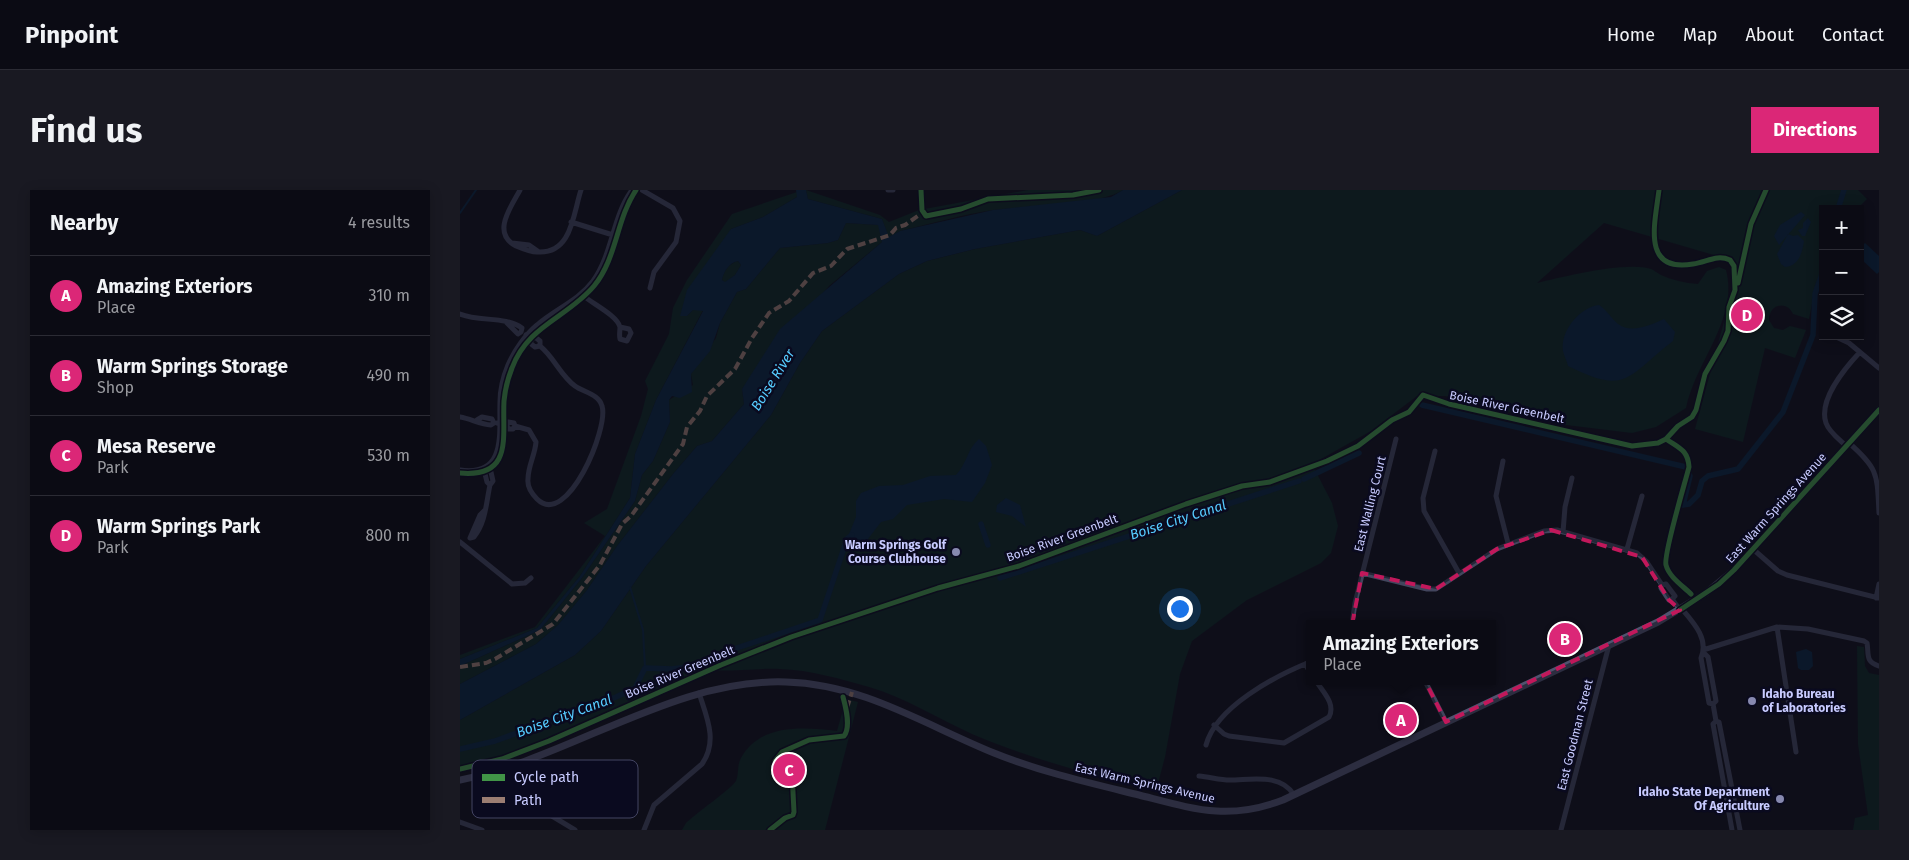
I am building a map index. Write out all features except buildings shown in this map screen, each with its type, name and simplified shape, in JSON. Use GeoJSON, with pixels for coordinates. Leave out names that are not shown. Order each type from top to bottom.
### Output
{"type":"FeatureCollection","features":[{"type":"Feature","properties":{"kind":"street"},"geometry":{"type":"LineString","coordinates":[[520,190],[506,215],[503,227],[506,236],[512,244],[535,252],[557,249],[567,238],[581,190]]}},
{"type":"Feature","properties":{"kind":"street"},"geometry":{"type":"LineString","coordinates":[[460,470],[486,468],[496,456],[500,445],[497,423],[502,384],[508,366],[535,326],[581,294],[602,266],[622,209],[632,190]]}},
{"type":"Feature","properties":{"kind":"street"},"geometry":{"type":"LineString","coordinates":[[642,190],[673,208],[680,221],[676,242],[654,272],[650,288]]}},
{"type":"Feature","properties":{"kind":"street"},"geometry":{"type":"LineString","coordinates":[[571,222],[613,235]]}},
{"type":"Feature","properties":{"kind":"street"},"geometry":{"type":"LineString","coordinates":[[581,294],[594,305],[613,316],[620,327]]}},
{"type":"Feature","properties":{"kind":"street"},"geometry":{"type":"LineString","coordinates":[[460,314],[479,320],[507,323],[518,334],[521,332],[532,339],[530,343],[535,347],[540,346],[552,355],[556,365],[575,386],[592,395],[603,406],[603,417],[582,476],[562,501],[554,505],[545,504],[531,493],[527,480],[536,442],[529,430],[515,426],[513,429],[508,429],[507,425],[497,423],[491,425],[481,424],[477,420],[460,417]]}},
{"type":"Feature","properties":{"kind":"street"},"geometry":{"type":"LineString","coordinates":[[1843,340],[1849,343],[1879,368]]}},
{"type":"Feature","properties":{"kind":"street"},"geometry":{"type":"LineString","coordinates":[[1860,352],[1838,376],[1825,410],[1826,425],[1869,461],[1874,468],[1877,478],[1879,513]]}},
{"type":"Feature","properties":{"kind":"street","name":"East Warm Springs Avenue"},"geometry":{"type":"LineString","coordinates":[[527,760],[700,693],[729,686],[788,682],[839,688],[888,705],[1019,762],[1061,775],[1192,808],[1233,812],[1261,808],[1681,610],[1719,584],[1754,550],[1879,410]]}},
{"type":"Feature","properties":{"kind":"street","name":"East Walling Court"},"geometry":{"type":"LineString","coordinates":[[1353,620],[1362,573],[1396,439]]}},
{"type":"Feature","properties":{"kind":"street"},"geometry":{"type":"LineString","coordinates":[[1435,451],[1422,498],[1424,511],[1459,573]]}},
{"type":"Feature","properties":{"kind":"street"},"geometry":{"type":"LineString","coordinates":[[1503,461],[1496,496],[1508,543]]}},
{"type":"Feature","properties":{"kind":"street"},"geometry":{"type":"LineString","coordinates":[[486,468],[491,472],[493,481],[490,485],[485,510],[480,515],[470,538],[462,543],[512,584],[525,583],[531,578]]}},
{"type":"Feature","properties":{"kind":"street"},"geometry":{"type":"LineString","coordinates":[[1563,532],[1565,507],[1572,478]]}},
{"type":"Feature","properties":{"kind":"street"},"geometry":{"type":"LineString","coordinates":[[1627,549],[1642,496]]}},
{"type":"Feature","properties":{"kind":"street"},"geometry":{"type":"LineString","coordinates":[[1362,573],[1432,590],[1508,543],[1544,531],[1563,532],[1627,549],[1642,556],[1662,585],[1666,584],[1675,596],[1672,599],[1700,633],[1703,651],[1701,658],[1709,703],[1713,704],[1716,721],[1713,724],[1732,830]]}},
{"type":"Feature","properties":{"kind":"street"},"geometry":{"type":"LineString","coordinates":[[1754,550],[1778,571],[1786,575],[1877,598],[1879,584]]}},
{"type":"Feature","properties":{"kind":"street"},"geometry":{"type":"LineString","coordinates":[[1703,651],[1777,627],[1808,629],[1864,641],[1867,643],[1867,658],[1870,662],[1879,666]]}},
{"type":"Feature","properties":{"kind":"street"},"geometry":{"type":"LineString","coordinates":[[1777,627],[1796,752]]}},
{"type":"Feature","properties":{"kind":"street","name":"East Goodman Street"},"geometry":{"type":"LineString","coordinates":[[1561,830],[1609,645]]}},
{"type":"Feature","properties":{"kind":"street"},"geometry":{"type":"LineString","coordinates":[[1206,745],[1214,725],[1256,690],[1306,664]]}},
{"type":"Feature","properties":{"kind":"street"},"geometry":{"type":"LineString","coordinates":[[1214,725],[1224,734],[1230,736],[1278,744],[1289,741],[1329,717],[1332,711],[1331,705],[1318,685]]}},
{"type":"Feature","properties":{"kind":"street"},"geometry":{"type":"LineString","coordinates":[[1427,685],[1446,722]]}},
{"type":"Feature","properties":{"kind":"street"},"geometry":{"type":"LineString","coordinates":[[644,830],[654,805],[702,764],[708,756],[712,745],[711,734],[700,693]]}},
{"type":"Feature","properties":{"kind":"street"},"geometry":{"type":"LineString","coordinates":[[1716,721],[1720,722],[1740,830]]}},
{"type":"Feature","properties":{"kind":"street","name":"East Warm Springs Avenue"},"geometry":{"type":"LineString","coordinates":[[460,780],[472,776]]}},
{"type":"Feature","properties":{"kind":"street"},"geometry":{"type":"LineString","coordinates":[[1199,776],[1227,780],[1252,777],[1288,785],[1294,794]]}},
{"type":"Feature","properties":{"kind":"street"},"geometry":{"type":"LineString","coordinates":[[555,818],[575,830]]}},
{"type":"Feature","properties":{"kind":"street"},"geometry":{"type":"LineString","coordinates":[[460,822],[482,830]]}},
{"type":"Feature","properties":{"kind":"highlighted area"},"geometry":{"type":"Polygon","coordinates":[[[1551,530],[1642,557],[1669,600],[1680,610],[1446,722],[1424,679],[1365,639],[1352,625],[1362,573],[1436,589],[1497,549],[1551,530]]]}},
{"type":"Feature","properties":{"kind":"green space"},"geometry":{"type":"Polygon","coordinates":[[[806,190],[880,215],[889,222],[919,210],[1028,190],[1123,190],[1096,200],[1009,208],[971,214],[900,231],[889,238],[882,219],[808,199],[806,190]]]}},
{"type":"Feature","properties":{"kind":"green space"},"geometry":{"type":"Polygon","coordinates":[[[1182,190],[1858,190],[1867,199],[1861,205],[1819,205],[1819,283],[1816,283],[1809,319],[1793,314],[1787,307],[1779,306],[1772,310],[1769,320],[1774,328],[1783,330],[1790,326],[1806,330],[1795,358],[1765,348],[1743,442],[1695,429],[1735,281],[1733,263],[1731,260],[1604,223],[1537,283],[1611,268],[1640,267],[1651,269],[1661,275],[1683,282],[1698,284],[1707,271],[1719,267],[1726,270],[1728,288],[1726,306],[1714,340],[1691,391],[1686,408],[1656,427],[1632,433],[1558,424],[1445,396],[1417,396],[1371,431],[1312,464],[1332,503],[1338,526],[1331,553],[1321,563],[1247,600],[1192,641],[1180,674],[1165,757],[1156,791],[1087,773],[994,743],[882,691],[814,673],[780,669],[705,670],[502,759],[472,760],[472,766],[460,769],[460,720],[575,655],[601,631],[646,566],[771,415],[800,363],[822,331],[899,274],[927,261],[975,249],[1080,230],[1097,236],[1182,190]]]}},
{"type":"Feature","properties":{"kind":"green space"},"geometry":{"type":"Polygon","coordinates":[[[797,192],[797,197],[763,217],[731,229],[687,316],[693,310],[703,310],[656,400],[635,454],[630,498],[580,576],[537,628],[460,659],[460,655],[535,627],[605,536],[584,523],[607,509],[641,416],[648,389],[645,381],[669,334],[673,308],[687,280],[732,214],[797,192]]]}},
{"type":"Feature","properties":{"kind":"green space"},"geometry":{"type":"Polygon","coordinates":[[[846,223],[879,225],[882,242],[829,286],[742,389],[744,404],[712,441],[697,446],[673,474],[617,546],[587,590],[558,625],[536,644],[460,684],[460,666],[540,630],[582,578],[635,501],[642,475],[653,461],[670,422],[669,400],[693,385],[691,374],[716,338],[720,323],[737,292],[746,289],[780,248],[828,243],[838,240],[846,223]]]}},
{"type":"Feature","properties":{"kind":"green space"},"geometry":{"type":"Polygon","coordinates":[[[738,261],[741,265],[735,275],[725,283],[722,280],[725,271],[729,266],[738,261]]]}},
{"type":"Feature","properties":{"kind":"green space"},"geometry":{"type":"Polygon","coordinates":[[[1857,646],[1864,647],[1865,666],[1869,673],[1879,675],[1879,830],[1853,830],[1855,818],[1868,815],[1858,744],[1857,646]]]}},
{"type":"Feature","properties":{"kind":"green space"},"geometry":{"type":"Polygon","coordinates":[[[846,699],[858,702],[825,830],[682,830],[686,823],[736,781],[741,758],[759,738],[784,730],[811,729],[837,731],[846,699]]]}},
{"type":"Feature","properties":{"kind":"water","name":"Boise River"},"geometry":{"type":"Polygon","coordinates":[[[796,190],[806,190],[808,199],[882,219],[889,237],[900,231],[993,210],[1111,197],[1123,190],[1182,190],[1097,236],[1080,230],[975,249],[927,261],[899,274],[822,331],[800,363],[771,415],[646,566],[601,631],[575,655],[460,720],[460,684],[536,644],[558,625],[587,590],[617,546],[673,474],[697,446],[712,441],[744,404],[742,389],[780,329],[882,242],[878,225],[846,223],[838,240],[828,243],[780,248],[746,289],[737,292],[720,323],[710,351],[691,374],[692,392],[680,398],[672,396],[669,400],[670,422],[653,461],[642,475],[635,501],[582,578],[540,630],[460,666],[460,659],[537,628],[580,576],[630,498],[635,454],[656,400],[703,311],[693,310],[687,316],[680,316],[687,290],[731,229],[763,217],[797,197],[796,190]],[[738,261],[732,264],[722,280],[725,282],[735,275],[741,265],[738,261]]]}},
{"type":"Feature","properties":{"kind":"water"},"geometry":{"type":"Polygon","coordinates":[[[1801,212],[1805,215],[1779,245],[1774,236],[1780,225],[1801,212]]]}},
{"type":"Feature","properties":{"kind":"water"},"geometry":{"type":"Polygon","coordinates":[[[1808,218],[1811,222],[1805,236],[1802,236],[1798,230],[1803,228],[1803,223],[1808,218]]]}},
{"type":"Feature","properties":{"kind":"water"},"geometry":{"type":"Polygon","coordinates":[[[1788,234],[1798,235],[1804,241],[1797,261],[1785,267],[1781,264],[1777,254],[1788,234]]]}},
{"type":"Feature","properties":{"kind":"water"},"geometry":{"type":"Polygon","coordinates":[[[1864,244],[1879,256],[1879,272],[1877,274],[1864,262],[1864,244]]]}},
{"type":"Feature","properties":{"kind":"water"},"geometry":{"type":"Polygon","coordinates":[[[1599,305],[1623,327],[1641,328],[1664,319],[1675,332],[1673,341],[1635,372],[1626,378],[1615,381],[1603,380],[1568,366],[1563,351],[1563,343],[1568,328],[1578,315],[1585,310],[1599,305]]]}},
{"type":"Feature","properties":{"kind":"water"},"geometry":{"type":"Polygon","coordinates":[[[979,439],[986,446],[992,465],[985,483],[972,502],[944,499],[907,505],[893,519],[881,522],[861,548],[850,550],[847,539],[856,517],[856,501],[861,493],[879,486],[903,485],[930,476],[956,475],[972,447],[979,439]]]}},
{"type":"Feature","properties":{"kind":"water"},"geometry":{"type":"Polygon","coordinates":[[[1006,498],[1020,505],[1026,527],[1012,516],[996,512],[997,505],[1006,498]]]}},
{"type":"Feature","properties":{"kind":"water"},"geometry":{"type":"Polygon","coordinates":[[[1806,649],[1812,652],[1813,666],[1809,670],[1801,670],[1798,668],[1796,652],[1806,649]]]}},
{"type":"Feature","properties":{"kind":"waterway"},"geometry":{"type":"LineString","coordinates":[[460,213],[476,190]]}},
{"type":"Feature","properties":{"kind":"waterway","name":"Boise City Canal"},"geometry":{"type":"LineString","coordinates":[[1839,205],[1844,190]]}},
{"type":"Feature","properties":{"kind":"waterway","name":"Boise City Canal"},"geometry":{"type":"LineString","coordinates":[[1422,405],[1686,467],[1690,476],[1683,505],[1689,504],[1698,495],[1702,481],[1708,476],[1738,469],[1783,412],[1813,335],[1815,294],[1819,282]]}},
{"type":"Feature","properties":{"kind":"waterway","name":"Boise City Canal"},"geometry":{"type":"LineString","coordinates":[[1304,479],[1359,453]]}},
{"type":"Feature","properties":{"kind":"waterway","name":"Boise City Canal"},"geometry":{"type":"LineString","coordinates":[[1000,578],[1299,481]]}},
{"type":"Feature","properties":{"kind":"waterway","name":"Boise City Canal"},"geometry":{"type":"LineString","coordinates":[[981,524],[988,545]]}},
{"type":"Feature","properties":{"kind":"waterway","name":"Boise City Canal"},"geometry":{"type":"LineString","coordinates":[[722,653],[820,620],[847,539],[852,535]]}},
{"type":"Feature","properties":{"kind":"waterway"},"geometry":{"type":"LineString","coordinates":[[630,587],[643,630],[645,668]]}},
{"type":"Feature","properties":{"kind":"waterway","name":"Boise City Canal"},"geometry":{"type":"LineString","coordinates":[[460,749],[495,741],[616,697],[635,688],[645,668],[672,669],[702,665],[714,659]]}},
{"type":"Feature","properties":{"kind":"marked path"},"geometry":{"type":"LineString","coordinates":[[460,667],[486,663],[495,659],[553,624],[600,565],[622,524],[631,516],[683,444],[687,427],[700,411],[707,396],[735,369],[752,338],[769,313],[789,301],[813,273],[831,266],[847,249],[890,235],[896,228],[905,225],[922,213]]}},
{"type":"Feature","properties":{"kind":"marked path"},"geometry":{"type":"LineString","coordinates":[[847,708],[852,692]]}},
{"type":"Feature","properties":{"kind":"cycle path"},"geometry":{"type":"LineString","coordinates":[[460,473],[477,473],[489,469],[497,462],[502,452],[506,388],[519,353],[538,332],[583,297],[602,275],[624,214],[636,190]]}},
{"type":"Feature","properties":{"kind":"cycle path"},"geometry":{"type":"LineString","coordinates":[[921,190],[922,210],[926,216],[961,209],[988,199],[1073,195],[1099,190]]}},
{"type":"Feature","properties":{"kind":"cycle path","name":"Boise River Greenbelt"},"geometry":{"type":"LineString","coordinates":[[498,760],[549,741],[721,665],[791,637],[938,588],[1019,566],[1186,504],[1242,486],[1270,482],[1327,461],[1358,446],[1392,420],[1409,412],[1423,395],[1449,404],[1632,446],[1658,443],[1666,439],[1678,426],[1692,417],[1696,410],[1705,374],[1728,331],[1729,307],[1735,290],[1734,266],[1730,260],[1716,258],[1693,264],[1676,265],[1665,261],[1658,253],[1654,230],[1659,190]]}},
{"type":"Feature","properties":{"kind":"cycle path"},"geometry":{"type":"LineString","coordinates":[[1738,283],[1751,224],[1766,190]]}},
{"type":"Feature","properties":{"kind":"cycle path"},"geometry":{"type":"LineString","coordinates":[[1680,610],[1719,584],[1734,570],[1879,410]]}},
{"type":"Feature","properties":{"kind":"cycle path"},"geometry":{"type":"LineString","coordinates":[[1666,439],[1685,453],[1689,467],[1671,534],[1666,565],[1673,577],[1691,594]]}},
{"type":"Feature","properties":{"kind":"cycle path"},"geometry":{"type":"LineString","coordinates":[[770,830],[785,818],[793,815],[794,812],[792,772],[789,769],[778,769],[775,761],[782,752],[809,740],[844,736],[848,723],[843,697]]}},
{"type":"Feature","properties":{"kind":"cycle path","name":"Boise River Greenbelt"},"geometry":{"type":"LineString","coordinates":[[460,769],[472,766]]}},
{"type":"Feature","properties":{"kind":"place","name":"Warm Springs Park"},"geometry":{"type":"Point","coordinates":[1747,315]}},
{"type":"Feature","properties":{"kind":"place","name":"Warm Springs Golf Course Clubhouse"},"geometry":{"type":"Point","coordinates":[956,552]}},
{"type":"Feature","properties":{"kind":"place","name":"Warm Springs Storage"},"geometry":{"type":"Point","coordinates":[1565,639]}},
{"type":"Feature","properties":{"kind":"place","name":"Idaho Bureau of Laboratories"},"geometry":{"type":"Point","coordinates":[1752,701]}},
{"type":"Feature","properties":{"kind":"place","name":"Amazing Exteriors"},"geometry":{"type":"Point","coordinates":[1401,720]}},
{"type":"Feature","properties":{"kind":"place","name":"Mesa Reserve"},"geometry":{"type":"Point","coordinates":[789,770]}},
{"type":"Feature","properties":{"kind":"place","name":"Idaho State Department Of Agriculture"},"geometry":{"type":"Point","coordinates":[1780,799]}}]}
